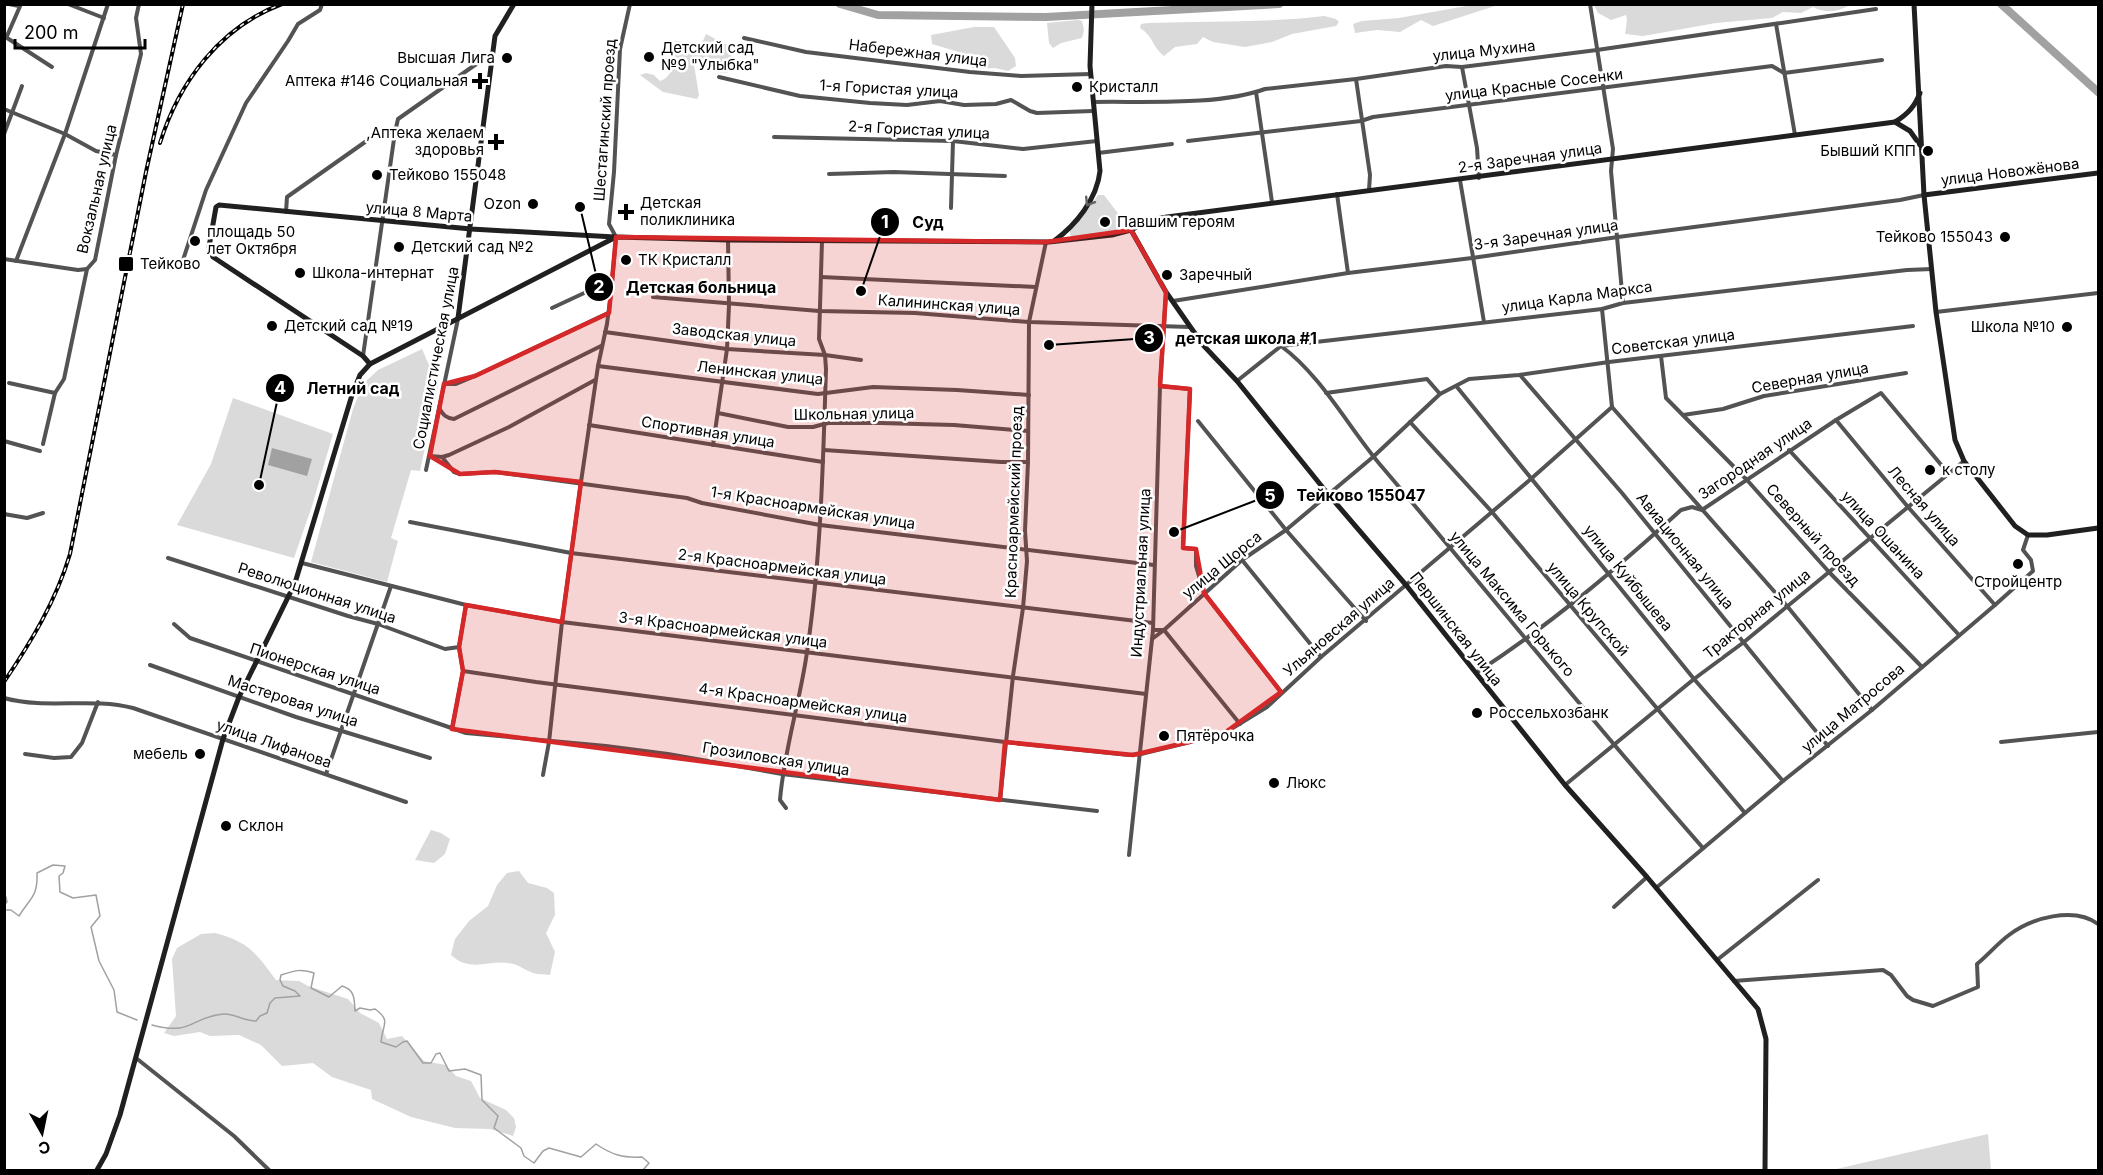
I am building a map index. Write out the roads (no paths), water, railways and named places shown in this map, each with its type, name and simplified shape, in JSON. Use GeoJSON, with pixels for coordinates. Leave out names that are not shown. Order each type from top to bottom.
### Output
{"type":"FeatureCollection","features":[{"type":"Feature","properties":{"kind":"street"},"geometry":{"type":"LineString","coordinates":[[9,4],[20,5],[6,36],[52,67]]}},
{"type":"Feature","properties":{"kind":"street"},"geometry":{"type":"LineString","coordinates":[[68,4],[104,18]]}},
{"type":"Feature","properties":{"kind":"street"},"geometry":{"type":"LineString","coordinates":[[16,261],[65,134],[108,4]]}},
{"type":"Feature","properties":{"kind":"street","name":"Вокзальная улица"},"geometry":{"type":"LineString","coordinates":[[43,444],[55,393],[64,379],[87,269],[95,260],[116,155],[141,54],[136,18],[139,4]]}},
{"type":"Feature","properties":{"kind":"street"},"geometry":{"type":"LineString","coordinates":[[183,260],[206,190],[246,103],[298,24],[320,10],[322,4]]}},
{"type":"Feature","properties":{"kind":"street","name":"Социалистическая улица"},"geometry":{"type":"LineString","coordinates":[[426,470],[459,318],[495,36],[514,4]]}},
{"type":"Feature","properties":{"kind":"street","name":"Шестагинский проезд"},"geometry":{"type":"LineString","coordinates":[[543,775],[549,742],[580,482],[613,280],[616,237],[609,224],[620,49],[630,4]]}},
{"type":"Feature","properties":{"kind":"street"},"geometry":{"type":"LineString","coordinates":[[1053,241],[1086,209],[1099,183],[1100,171],[1091,74],[1092,4]]}},
{"type":"Feature","properties":{"kind":"street"},"geometry":{"type":"LineString","coordinates":[[1590,4],[1613,149],[1611,171],[1623,303]]}},
{"type":"Feature","properties":{"kind":"street"},"geometry":{"type":"LineString","coordinates":[[1914,4],[1924,195],[1936,312],[1955,440],[1964,460],[2015,526],[2028,535],[2098,528]]}},
{"type":"Feature","properties":{"kind":"street","name":"улица Мухина"},"geometry":{"type":"LineString","coordinates":[[1093,102],[1205,100],[1265,89],[1597,50],[1876,9]]}},
{"type":"Feature","properties":{"kind":"street"},"geometry":{"type":"LineString","coordinates":[[1776,24],[1795,135]]}},
{"type":"Feature","properties":{"kind":"street","name":"Набережная улица"},"geometry":{"type":"LineString","coordinates":[[744,38],[807,52],[970,72],[1022,76],[1091,74]]}},
{"type":"Feature","properties":{"kind":"street"},"geometry":{"type":"LineString","coordinates":[[370,364],[363,356],[398,119],[493,53]]}},
{"type":"Feature","properties":{"kind":"street","name":"улица Красные Сосенки"},"geometry":{"type":"LineString","coordinates":[[1188,141],[1361,121],[1373,117],[1772,66],[1784,73],[1882,60]]}},
{"type":"Feature","properties":{"kind":"street"},"geometry":{"type":"LineString","coordinates":[[1462,67],[1477,148],[1479,178]]}},
{"type":"Feature","properties":{"kind":"street","name":"1-я Гористая улица"},"geometry":{"type":"LineString","coordinates":[[719,77],[800,96],[870,103],[907,105],[940,101],[964,105],[996,104],[1011,100],[1037,113],[1094,111]]}},
{"type":"Feature","properties":{"kind":"street"},"geometry":{"type":"LineString","coordinates":[[1356,79],[1370,175],[1369,190]]}},
{"type":"Feature","properties":{"kind":"street"},"geometry":{"type":"LineString","coordinates":[[4,134],[22,86]]}},
{"type":"Feature","properties":{"kind":"street"},"geometry":{"type":"LineString","coordinates":[[1257,92],[1272,202]]}},
{"type":"Feature","properties":{"kind":"street"},"geometry":{"type":"LineString","coordinates":[[1920,93],[1916,104],[1910,111],[1895,122],[1910,131],[1921,146]]}},
{"type":"Feature","properties":{"kind":"street"},"geometry":{"type":"LineString","coordinates":[[4,109],[65,134],[96,151],[116,155]]}},
{"type":"Feature","properties":{"kind":"street","name":"2-я Заречная улица"},"geometry":{"type":"LineString","coordinates":[[822,241],[1046,242],[1069,240],[1112,235],[1131,230],[1150,220],[1272,202],[1479,178],[1895,122]]}},
{"type":"Feature","properties":{"kind":"street"},"geometry":{"type":"LineString","coordinates":[[286,212],[287,197],[375,135],[395,132]]}},
{"type":"Feature","properties":{"kind":"street","name":"2-я Гористая улица"},"geometry":{"type":"LineString","coordinates":[[774,137],[953,141],[1023,149],[1097,141]]}},
{"type":"Feature","properties":{"kind":"street"},"geometry":{"type":"LineString","coordinates":[[951,208],[953,141]]}},
{"type":"Feature","properties":{"kind":"street"},"geometry":{"type":"LineString","coordinates":[[1098,153],[1172,144]]}},
{"type":"Feature","properties":{"kind":"street"},"geometry":{"type":"LineString","coordinates":[[829,174],[894,172],[1005,176]]}},
{"type":"Feature","properties":{"kind":"street","name":"улица Новожёнова"},"geometry":{"type":"LineString","coordinates":[[1924,195],[2098,173]]}},
{"type":"Feature","properties":{"kind":"street"},"geometry":{"type":"LineString","coordinates":[[1461,180],[1484,322]]}},
{"type":"Feature","properties":{"kind":"street"},"geometry":{"type":"LineString","coordinates":[[1337,194],[1348,273]]}},
{"type":"Feature","properties":{"kind":"street","name":"3-я Заречная улица"},"geometry":{"type":"LineString","coordinates":[[1173,301],[1348,273],[1924,195]]}},
{"type":"Feature","properties":{"kind":"street","name":"улица 8 Марта"},"geometry":{"type":"LineString","coordinates":[[363,356],[213,257],[208,247],[214,209],[219,205],[471,229],[616,237],[822,241]]}},
{"type":"Feature","properties":{"kind":"street"},"geometry":{"type":"LineString","coordinates":[[1068,228],[1069,240]]}},
{"type":"Feature","properties":{"kind":"street","name":"Першинская улица"},"geometry":{"type":"LineString","coordinates":[[1131,230],[1166,292],[1203,345],[1238,381],[1328,494],[1406,585],[1565,785],[1647,877],[1758,1010],[1766,1039],[1765,1170]]}},
{"type":"Feature","properties":{"kind":"street"},"geometry":{"type":"LineString","coordinates":[[97,1170],[106,1154],[120,1115],[223,739],[239,697],[302,563],[360,375],[370,364],[616,237]]}},
{"type":"Feature","properties":{"kind":"street"},"geometry":{"type":"LineString","coordinates":[[713,446],[727,349],[728,240]]}},
{"type":"Feature","properties":{"kind":"street"},"geometry":{"type":"LineString","coordinates":[[786,808],[780,800],[782,774],[807,653],[816,584],[820,525],[825,392],[825,356],[819,339],[822,241]]}},
{"type":"Feature","properties":{"kind":"street","name":"Красноармейский проезд"},"geometry":{"type":"LineString","coordinates":[[1000,800],[1005,742],[1023,608],[1029,431],[1029,322],[1046,242]]}},
{"type":"Feature","properties":{"kind":"street"},"geometry":{"type":"LineString","coordinates":[[4,259],[78,270],[87,269]]}},
{"type":"Feature","properties":{"kind":"street","name":"улица Карла Маркса"},"geometry":{"type":"LineString","coordinates":[[1281,346],[1602,309],[1623,303],[1932,269]]}},
{"type":"Feature","properties":{"kind":"street"},"geometry":{"type":"LineString","coordinates":[[821,277],[1036,287]]}},
{"type":"Feature","properties":{"kind":"street"},"geometry":{"type":"LineString","coordinates":[[552,308],[613,280]]}},
{"type":"Feature","properties":{"kind":"street","name":"Индустриальная улица"},"geometry":{"type":"LineString","coordinates":[[1129,855],[1153,630],[1160,386],[1166,292]]}},
{"type":"Feature","properties":{"kind":"street"},"geometry":{"type":"LineString","coordinates":[[1936,312],[2098,293]]}},
{"type":"Feature","properties":{"kind":"street","name":"Калининская улица"},"geometry":{"type":"LineString","coordinates":[[653,297],[819,311],[915,313],[1029,322],[1190,327]]}},
{"type":"Feature","properties":{"kind":"street"},"geometry":{"type":"LineString","coordinates":[[1602,309],[1612,407],[1787,606],[1872,710]]}},
{"type":"Feature","properties":{"kind":"street"},"geometry":{"type":"LineString","coordinates":[[444,384],[456,384],[475,376],[609,313]]}},
{"type":"Feature","properties":{"kind":"street","name":"Советская улица"},"geometry":{"type":"LineString","coordinates":[[1440,394],[1469,379],[1519,375],[1913,326]]}},
{"type":"Feature","properties":{"kind":"street","name":"Заводская улица"},"geometry":{"type":"LineString","coordinates":[[605,332],[727,349],[861,360]]}},
{"type":"Feature","properties":{"kind":"street"},"geometry":{"type":"LineString","coordinates":[[439,408],[442,415],[454,419],[602,346]]}},
{"type":"Feature","properties":{"kind":"street"},"geometry":{"type":"LineString","coordinates":[[1238,381],[1281,346]]}},
{"type":"Feature","properties":{"kind":"street","name":"улица Максима Горького"},"geometry":{"type":"LineString","coordinates":[[1281,346],[1292,354],[1326,393],[1373,457],[1614,746],[1703,848]]}},
{"type":"Feature","properties":{"kind":"street","name":"Северный проезд"},"geometry":{"type":"LineString","coordinates":[[1661,356],[1666,398],[1747,480],[1829,572],[1922,667]]}},
{"type":"Feature","properties":{"kind":"street","name":"Ленинская улица"},"geometry":{"type":"LineString","coordinates":[[598,366],[818,394],[892,387],[1029,395]]}},
{"type":"Feature","properties":{"kind":"street","name":"Северная улица"},"geometry":{"type":"LineString","coordinates":[[1683,415],[1723,409],[1764,396],[1906,373]]}},
{"type":"Feature","properties":{"kind":"street","name":"Авиационная улица"},"geometry":{"type":"LineString","coordinates":[[1519,375],[1656,533],[1828,746]]}},
{"type":"Feature","properties":{"kind":"street"},"geometry":{"type":"LineString","coordinates":[[1326,393],[1427,379],[1440,394]]}},
{"type":"Feature","properties":{"kind":"street"},"geometry":{"type":"LineString","coordinates":[[430,456],[442,457],[509,427],[596,380]]}},
{"type":"Feature","properties":{"kind":"street"},"geometry":{"type":"LineString","coordinates":[[9,383],[55,393]]}},
{"type":"Feature","properties":{"kind":"street"},"geometry":{"type":"LineString","coordinates":[[1160,386],[1190,389],[1184,548],[1196,549],[1196,566],[1204,593],[1281,692]]}},
{"type":"Feature","properties":{"kind":"street","name":"улица Куйбышева"},"geometry":{"type":"LineString","coordinates":[[1457,387],[1694,679],[1783,781]]}},
{"type":"Feature","properties":{"kind":"street","name":"Загородная улица"},"geometry":{"type":"LineString","coordinates":[[1476,674],[1527,640],[1608,574],[1681,510],[1692,507],[1702,510],[1789,450],[1881,393],[1948,473]]}},
{"type":"Feature","properties":{"kind":"street","name":"улица Щорса"},"geometry":{"type":"LineString","coordinates":[[1151,640],[1242,560],[1286,530],[1373,457],[1440,394]]}},
{"type":"Feature","properties":{"kind":"street","name":"Ульяновская улица"},"geometry":{"type":"LineString","coordinates":[[1141,754],[1223,734],[1267,707],[1281,692],[1577,440],[1612,407]]}},
{"type":"Feature","properties":{"kind":"street","name":"Школьная улица"},"geometry":{"type":"LineString","coordinates":[[718,413],[788,427],[880,423],[954,425],[1029,431]]}},
{"type":"Feature","properties":{"kind":"street","name":"Лесная улица"},"geometry":{"type":"LineString","coordinates":[[1836,420],[1907,506],[1995,606]]}},
{"type":"Feature","properties":{"kind":"street"},"geometry":{"type":"LineString","coordinates":[[1198,421],[1286,530],[1366,621]]}},
{"type":"Feature","properties":{"kind":"street","name":"улица Крупской"},"geometry":{"type":"LineString","coordinates":[[1410,422],[1492,512],[1744,813]]}},
{"type":"Feature","properties":{"kind":"street","name":"Спортивная улица"},"geometry":{"type":"LineString","coordinates":[[589,425],[823,462]]}},
{"type":"Feature","properties":{"kind":"street"},"geometry":{"type":"LineString","coordinates":[[4,441],[40,451]]}},
{"type":"Feature","properties":{"kind":"street"},"geometry":{"type":"LineString","coordinates":[[824,450],[1028,462]]}},
{"type":"Feature","properties":{"kind":"street","name":"улица Ошанина"},"geometry":{"type":"LineString","coordinates":[[1789,450],[1959,635]]}},
{"type":"Feature","properties":{"kind":"street","name":"1-я Красноармейская улица"},"geometry":{"type":"LineString","coordinates":[[442,457],[454,472],[460,474],[495,472],[580,482],[687,498],[702,504],[820,525],[1154,565]]}},
{"type":"Feature","properties":{"kind":"street","name":"Тракторная улица"},"geometry":{"type":"LineString","coordinates":[[1565,785],[1694,679],[1744,642],[1964,460]]}},
{"type":"Feature","properties":{"kind":"street"},"geometry":{"type":"LineString","coordinates":[[4,514],[27,518],[43,513]]}},
{"type":"Feature","properties":{"kind":"street","name":"2-я Красноармейская улица"},"geometry":{"type":"LineString","coordinates":[[410,522],[571,553],[1153,624]]}},
{"type":"Feature","properties":{"kind":"street","name":"улица Матросова"},"geometry":{"type":"LineString","coordinates":[[1656,888],[1744,813],[1872,710],[2033,571],[2031,560],[2023,550],[2028,535]]}},
{"type":"Feature","properties":{"kind":"street","name":"Революционная улица"},"geometry":{"type":"LineString","coordinates":[[168,558],[378,624],[445,649],[459,647]]}},
{"type":"Feature","properties":{"kind":"street"},"geometry":{"type":"LineString","coordinates":[[1242,560],[1322,657]]}},
{"type":"Feature","properties":{"kind":"street","name":"3-я Красноармейская улица"},"geometry":{"type":"LineString","coordinates":[[302,563],[466,605],[562,622],[1146,694]]}},
{"type":"Feature","properties":{"kind":"street"},"geometry":{"type":"LineString","coordinates":[[326,774],[391,586]]}},
{"type":"Feature","properties":{"kind":"street"},"geometry":{"type":"LineString","coordinates":[[452,729],[463,670],[459,647],[466,605]]}},
{"type":"Feature","properties":{"kind":"street","name":"Пионерская улица"},"geometry":{"type":"LineString","coordinates":[[174,624],[190,638],[452,729]]}},
{"type":"Feature","properties":{"kind":"street"},"geometry":{"type":"LineString","coordinates":[[1153,630],[1164,630],[1240,724]]}},
{"type":"Feature","properties":{"kind":"street","name":"Мастеровая улица"},"geometry":{"type":"LineString","coordinates":[[150,665],[239,697],[430,758]]}},
{"type":"Feature","properties":{"kind":"street","name":"4-я Красноармейская улица"},"geometry":{"type":"LineString","coordinates":[[463,670],[1005,742],[1129,755],[1141,754]]}},
{"type":"Feature","properties":{"kind":"street","name":"улица Лифанова"},"geometry":{"type":"LineString","coordinates":[[4,698],[28,704],[98,702],[134,708],[406,802]]}},
{"type":"Feature","properties":{"kind":"street"},"geometry":{"type":"LineString","coordinates":[[25,754],[54,758],[71,757],[82,743],[98,702]]}},
{"type":"Feature","properties":{"kind":"street","name":"Грозиловская улица"},"geometry":{"type":"LineString","coordinates":[[452,729],[482,736],[513,736],[549,742],[668,754],[782,774],[1097,812]]}},
{"type":"Feature","properties":{"kind":"street"},"geometry":{"type":"LineString","coordinates":[[2001,742],[2098,732]]}},
{"type":"Feature","properties":{"kind":"street"},"geometry":{"type":"LineString","coordinates":[[1614,907],[1647,877]]}},
{"type":"Feature","properties":{"kind":"street"},"geometry":{"type":"LineString","coordinates":[[1716,961],[1818,880]]}},
{"type":"Feature","properties":{"kind":"street"},"geometry":{"type":"LineString","coordinates":[[1733,981],[1883,970],[1892,975],[1907,996],[1933,1006],[1978,987],[1977,964],[2009,935],[2031,923],[2070,915],[2094,920],[2098,924]]}},
{"type":"Feature","properties":{"kind":"street"},"geometry":{"type":"LineString","coordinates":[[136,1058],[234,1136],[269,1170]]}},
{"type":"Feature","properties":{"kind":"waterway"},"geometry":{"type":"LineString","coordinates":[[840,4],[878,15],[1046,17],[1279,4]]}},
{"type":"Feature","properties":{"kind":"waterway"},"geometry":{"type":"LineString","coordinates":[[2001,4],[2098,92]]}},
{"type":"Feature","properties":{"kind":"waterway"},"geometry":{"type":"LineString","coordinates":[[4,910],[11,910],[19,916],[35,892],[37,873],[53,865],[65,866],[63,873],[59,876],[60,892],[73,898],[96,895],[100,916],[91,927],[99,961],[114,990],[117,1012],[137,1020]]}},
{"type":"Feature","properties":{"kind":"waterway"},"geometry":{"type":"LineString","coordinates":[[4,898],[6,897],[7,902],[4,905]]}},
{"type":"Feature","properties":{"kind":"waterway"},"geometry":{"type":"LineString","coordinates":[[152,1025],[165,1028],[184,1027],[223,1014],[256,1021],[267,1013],[270,1003],[275,998],[300,996],[283,986],[280,980],[281,975],[310,971],[314,973],[311,988],[329,997],[342,986],[352,993],[355,1011],[360,1008],[375,1009],[380,1013],[385,1020],[381,1042],[396,1047],[407,1041],[423,1063],[431,1063],[436,1054],[440,1053],[449,1071],[465,1069],[481,1075],[482,1100],[498,1116],[494,1128],[521,1148],[524,1156],[534,1163],[543,1151],[549,1148],[581,1157],[596,1144],[618,1155],[642,1157],[649,1163],[643,1170]]}},
{"type":"Feature","properties":{"kind":"railway"},"geometry":{"type":"LineString","coordinates":[[4,682],[42,621],[58,588],[70,554],[146,172],[183,4]]}},
{"type":"Feature","properties":{"kind":"railway"},"geometry":{"type":"LineString","coordinates":[[160,143],[178,99],[205,59],[239,27],[282,4]]}},
{"type":"Feature","properties":{"kind":"place","name":"Детский сад №9 \"Улыбка\""},"geometry":{"type":"Point","coordinates":[649,57]}},
{"type":"Feature","properties":{"kind":"place","name":"Высшая Лига"},"geometry":{"type":"Point","coordinates":[507,58]}},
{"type":"Feature","properties":{"kind":"place","name":"Аптека #146 Социальная"},"geometry":{"type":"Point","coordinates":[480,81]}},
{"type":"Feature","properties":{"kind":"place","name":"Кристалл"},"geometry":{"type":"Point","coordinates":[1077,87]}},
{"type":"Feature","properties":{"kind":"place","name":",Аптека желаем здоровья"},"geometry":{"type":"Point","coordinates":[496,142]}},
{"type":"Feature","properties":{"kind":"place","name":"Бывший КПП"},"geometry":{"type":"Point","coordinates":[1928,151]}},
{"type":"Feature","properties":{"kind":"place","name":"Тейково 155048"},"geometry":{"type":"Point","coordinates":[377,175]}},
{"type":"Feature","properties":{"kind":"place","name":"Ozon"},"geometry":{"type":"Point","coordinates":[533,204]}},
{"type":"Feature","properties":{"kind":"place","name":"Детская больница"},"geometry":{"type":"Point","coordinates":[580,207]}},
{"type":"Feature","properties":{"kind":"place","name":"Детская поликлиника"},"geometry":{"type":"Point","coordinates":[626,212]}},
{"type":"Feature","properties":{"kind":"place","name":"Павшим героям"},"geometry":{"type":"Point","coordinates":[1105,222]}},
{"type":"Feature","properties":{"kind":"place","name":"Тейково 155043"},"geometry":{"type":"Point","coordinates":[2005,237]}},
{"type":"Feature","properties":{"kind":"place","name":"площадь 50 лет Октября"},"geometry":{"type":"Point","coordinates":[195,241]}},
{"type":"Feature","properties":{"kind":"place","name":"Детский сад №2"},"geometry":{"type":"Point","coordinates":[399,247]}},
{"type":"Feature","properties":{"kind":"place","name":"ТК Кристалл"},"geometry":{"type":"Point","coordinates":[626,260]}},
{"type":"Feature","properties":{"kind":"place","name":"Тейково"},"geometry":{"type":"Point","coordinates":[126,264]}},
{"type":"Feature","properties":{"kind":"place","name":"Школа-интернат"},"geometry":{"type":"Point","coordinates":[300,273]}},
{"type":"Feature","properties":{"kind":"place","name":"Заречный"},"geometry":{"type":"Point","coordinates":[1167,275]}},
{"type":"Feature","properties":{"kind":"place","name":"Суд"},"geometry":{"type":"Point","coordinates":[861,291]}},
{"type":"Feature","properties":{"kind":"place","name":"Детский сад №19"},"geometry":{"type":"Point","coordinates":[272,326]}},
{"type":"Feature","properties":{"kind":"place","name":"Школа №10"},"geometry":{"type":"Point","coordinates":[2067,327]}},
{"type":"Feature","properties":{"kind":"place","name":"детская школа #1"},"geometry":{"type":"Point","coordinates":[1049,345]}},
{"type":"Feature","properties":{"kind":"place","name":"к столу"},"geometry":{"type":"Point","coordinates":[1930,470]}},
{"type":"Feature","properties":{"kind":"place","name":"Летний сад"},"geometry":{"type":"Point","coordinates":[259,485]}},
{"type":"Feature","properties":{"kind":"place","name":"Тейково 155047"},"geometry":{"type":"Point","coordinates":[1174,532]}},
{"type":"Feature","properties":{"kind":"place","name":"Стройцентр"},"geometry":{"type":"Point","coordinates":[2018,564]}},
{"type":"Feature","properties":{"kind":"place","name":"Россельхозбанк"},"geometry":{"type":"Point","coordinates":[1477,713]}},
{"type":"Feature","properties":{"kind":"place","name":"Пятёрочка"},"geometry":{"type":"Point","coordinates":[1164,736]}},
{"type":"Feature","properties":{"kind":"place","name":"мебель"},"geometry":{"type":"Point","coordinates":[200,754]}},
{"type":"Feature","properties":{"kind":"place","name":"Люкс"},"geometry":{"type":"Point","coordinates":[1274,783]}},
{"type":"Feature","properties":{"kind":"place","name":"Склон"},"geometry":{"type":"Point","coordinates":[226,826]}}]}
